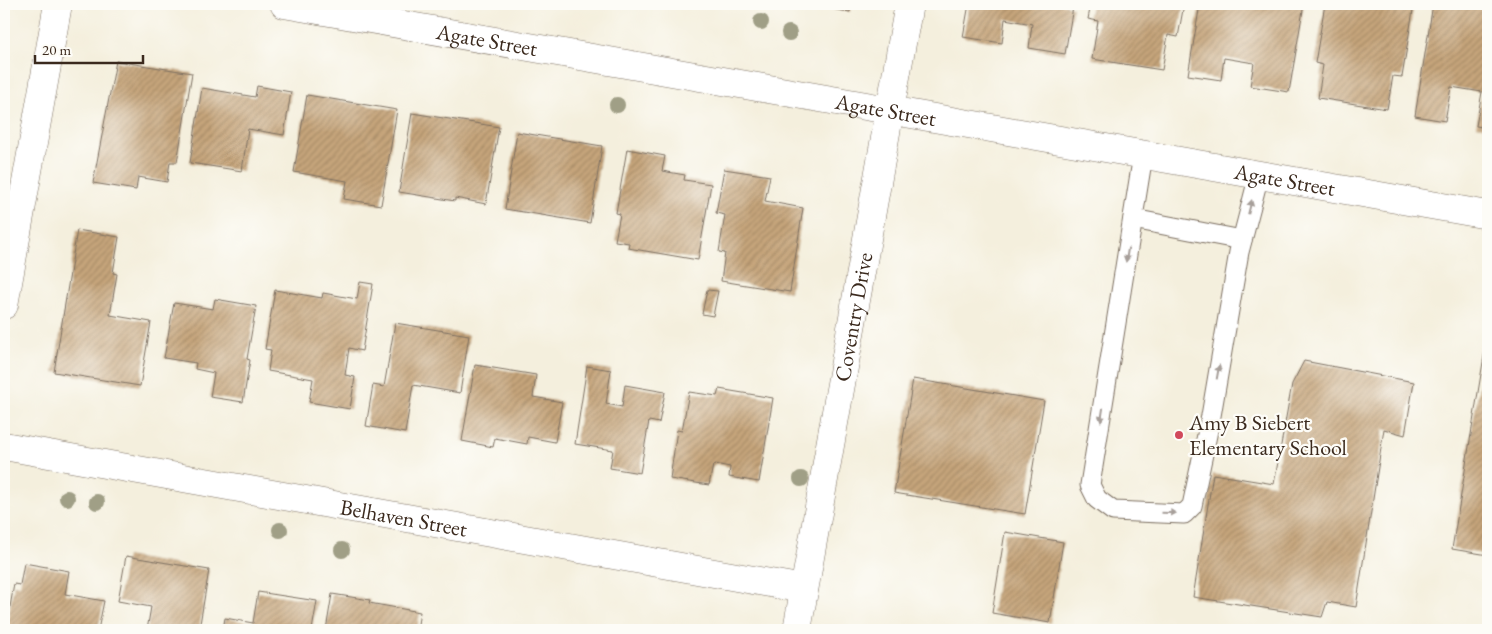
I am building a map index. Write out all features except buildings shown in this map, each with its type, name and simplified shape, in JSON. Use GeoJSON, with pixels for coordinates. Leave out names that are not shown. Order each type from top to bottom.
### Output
{"type":"FeatureCollection","features":[{"type":"Feature","properties":{"kind":"street"},"geometry":{"type":"LineString","coordinates":[[4,305],[58,4]]}},
{"type":"Feature","properties":{"kind":"street","name":"Agate Street"},"geometry":{"type":"LineString","coordinates":[[284,4],[1488,215]]}},
{"type":"Feature","properties":{"kind":"street","name":"Coventry Drive"},"geometry":{"type":"LineString","coordinates":[[797,630],[909,4]]}},
{"type":"Feature","properties":{"kind":"street","name":"Belhaven Street"},"geometry":{"type":"LineString","coordinates":[[4,446],[804,589]]}},
{"type":"Feature","properties":{"kind":"lane"},"geometry":{"type":"LineString","coordinates":[[1143,155],[1090,485],[1097,499],[1113,511],[1184,514],[1192,506],[1211,416],[1242,240],[1259,175]]}},
{"type":"Feature","properties":{"kind":"lane"},"geometry":{"type":"LineString","coordinates":[[1133,218],[1242,240]]}},
{"type":"Feature","properties":{"kind":"place","name":"Amy B Siebert Elementary School"},"geometry":{"type":"Point","coordinates":[1179,435]}}]}
